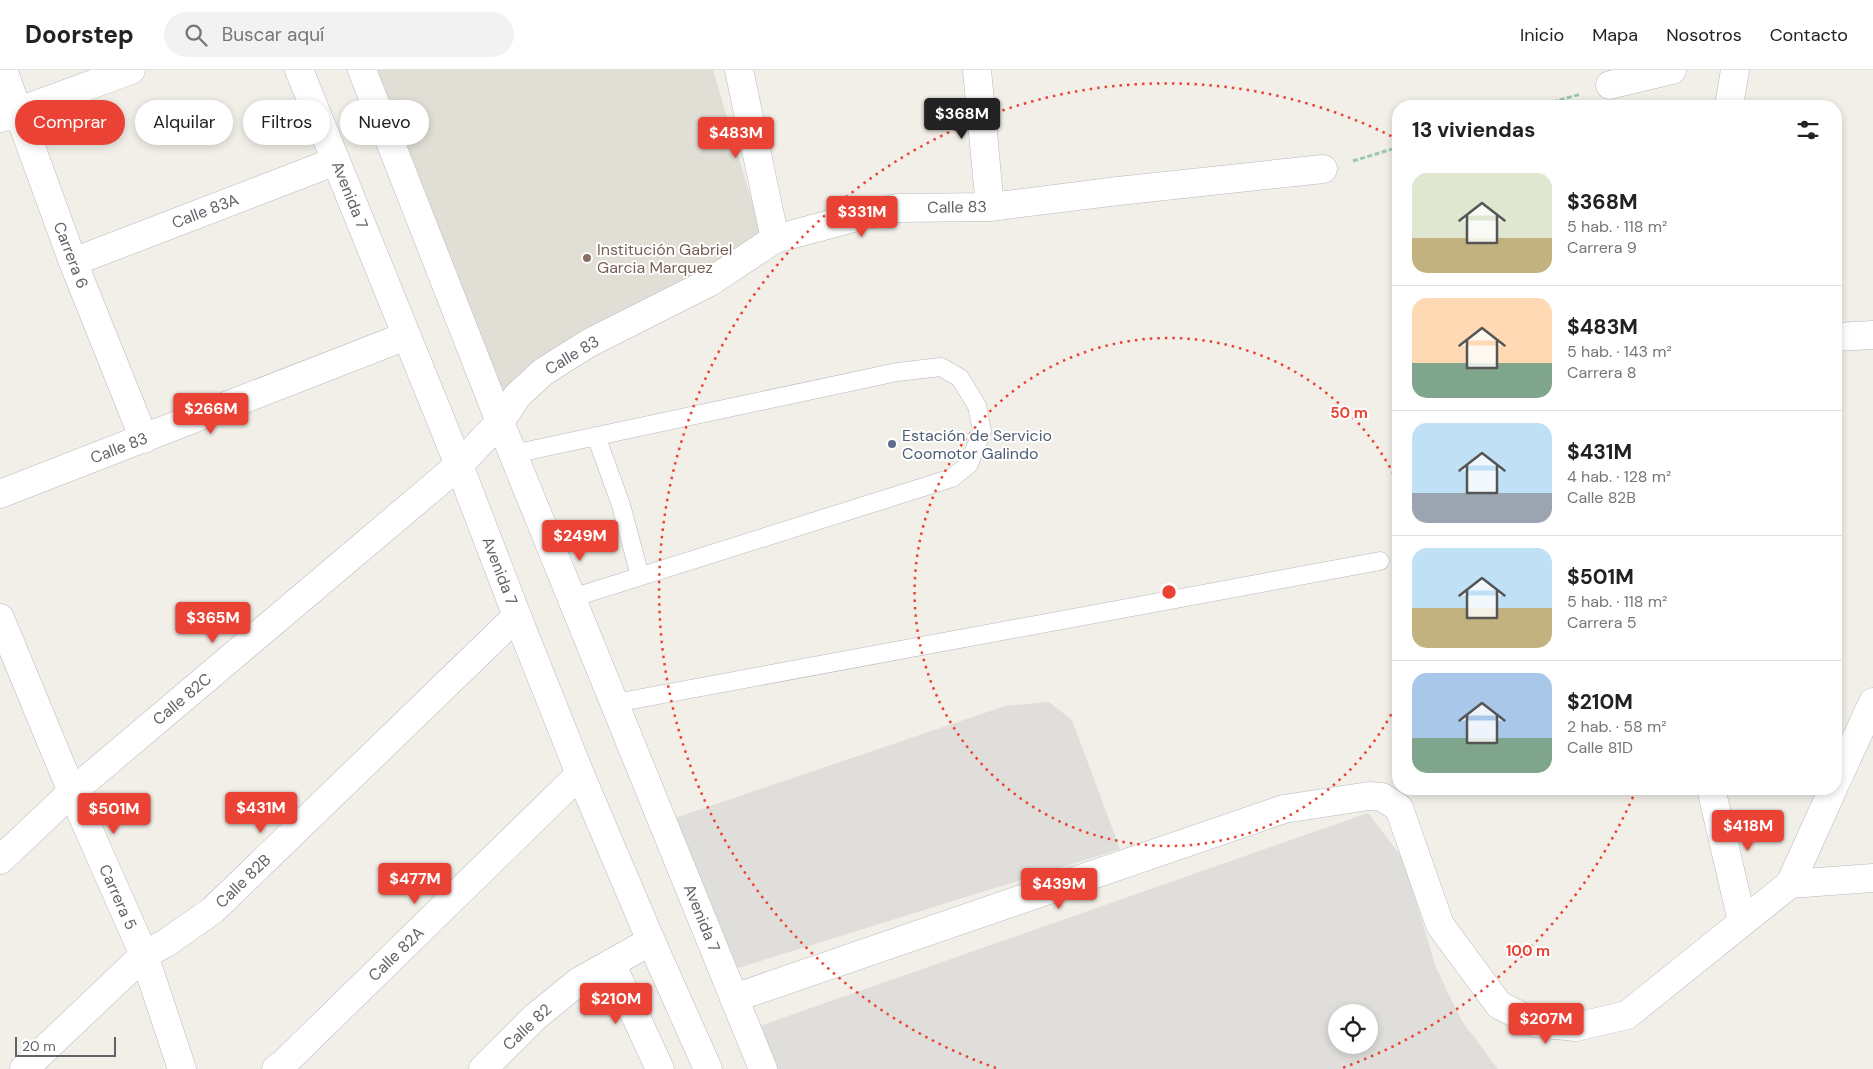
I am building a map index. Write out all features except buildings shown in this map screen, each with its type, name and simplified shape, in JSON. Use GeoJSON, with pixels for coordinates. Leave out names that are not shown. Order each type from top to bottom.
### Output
{"type":"FeatureCollection","features":[{"type":"Feature","properties":{"kind":"street","name":"Carrera 6"},"geometry":{"type":"LineString","coordinates":[[3,70],[9,115],[73,262],[144,438]]}},
{"type":"Feature","properties":{"kind":"street"},"geometry":{"type":"LineString","coordinates":[[9,115],[131,70]]}},
{"type":"Feature","properties":{"kind":"street","name":"Avenida 7"},"geometry":{"type":"LineString","coordinates":[[299,70],[459,465],[580,774],[708,1069]]}},
{"type":"Feature","properties":{"kind":"street","name":"Avenida 7"},"geometry":{"type":"LineString","coordinates":[[362,70],[500,422],[763,1069]]}},
{"type":"Feature","properties":{"kind":"street"},"geometry":{"type":"LineString","coordinates":[[740,70],[775,239]]}},
{"type":"Feature","properties":{"kind":"street"},"geometry":{"type":"LineString","coordinates":[[977,70],[990,207]]}},
{"type":"Feature","properties":{"kind":"street"},"geometry":{"type":"LineString","coordinates":[[1610,85],[1672,70]]}},
{"type":"Feature","properties":{"kind":"street"},"geometry":{"type":"LineString","coordinates":[[1730,100],[1735,70]]}},
{"type":"Feature","properties":{"kind":"street","name":"Calle 83A"},"geometry":{"type":"LineString","coordinates":[[73,262],[336,161]]}},
{"type":"Feature","properties":{"kind":"street","name":"Calle 83"},"geometry":{"type":"LineString","coordinates":[[459,465],[500,422],[517,396],[543,372],[589,343],[710,282],[775,239],[898,208],[990,207],[1324,169]]}},
{"type":"Feature","properties":{"kind":"street"},"geometry":{"type":"LineString","coordinates":[[1842,337],[1873,335]]}},
{"type":"Feature","properties":{"kind":"street","name":"Calle 83"},"geometry":{"type":"LineString","coordinates":[[0,494],[406,336]]}},
{"type":"Feature","properties":{"kind":"street","name":"Calle 82C"},"geometry":{"type":"LineString","coordinates":[[0,860],[72,792],[459,465]]}},
{"type":"Feature","properties":{"kind":"street","name":"Calle 82B"},"geometry":{"type":"LineString","coordinates":[[24,1069],[144,955],[166,943],[213,910],[517,616]]}},
{"type":"Feature","properties":{"kind":"street","name":"Carrera 5"},"geometry":{"type":"LineString","coordinates":[[0,618],[72,792],[144,955],[182,1069]]}},
{"type":"Feature","properties":{"kind":"street"},"geometry":{"type":"LineString","coordinates":[[1842,769],[1873,702]]}},
{"type":"Feature","properties":{"kind":"street","name":"Calle 82A"},"geometry":{"type":"LineString","coordinates":[[276,1069],[580,774]]}},
{"type":"Feature","properties":{"kind":"street"},"geometry":{"type":"LineString","coordinates":[[1713,795],[1742,921]]}},
{"type":"Feature","properties":{"kind":"street"},"geometry":{"type":"LineString","coordinates":[[734,998],[1284,809],[1369,796],[1382,797],[1399,808],[1440,925],[1499,1005],[1535,1023],[1576,1027],[1627,1015],[1790,884],[1830,795]]}},
{"type":"Feature","properties":{"kind":"street"},"geometry":{"type":"LineString","coordinates":[[1790,884],[1873,878]]}},
{"type":"Feature","properties":{"kind":"street","name":"Calle 82"},"geometry":{"type":"LineString","coordinates":[[483,1069],[534,1018],[578,982],[651,941]]}},
{"type":"Feature","properties":{"kind":"street"},"geometry":{"type":"LineString","coordinates":[[610,963],[660,1069]]}},
{"type":"Feature","properties":{"kind":"lane"},"geometry":{"type":"LineString","coordinates":[[513,454],[897,372],[941,367],[960,378],[977,406],[982,432],[970,464],[952,478],[572,598]]}},
{"type":"Feature","properties":{"kind":"lane"},"geometry":{"type":"LineString","coordinates":[[596,436],[621,505],[640,576]]}},
{"type":"Feature","properties":{"kind":"lane"},"geometry":{"type":"LineString","coordinates":[[615,703],[1380,560]]}},
{"type":"Feature","properties":{"kind":"path"},"geometry":{"type":"LineString","coordinates":[[1559,100],[1610,85]]}},
{"type":"Feature","properties":{"kind":"path"},"geometry":{"type":"LineString","coordinates":[[1324,169],[1392,149]]}},
{"type":"Feature","properties":{"kind":"shaded area","name":"Institución Gabriel Garcia Marquez"},"geometry":{"type":"Polygon","coordinates":[[[369,70],[713,70],[762,236],[502,412],[398,145],[429,145],[429,100],[381,100],[369,70]]]}},
{"type":"Feature","properties":{"kind":"shaded area"},"geometry":{"type":"Polygon","coordinates":[[[1049,702],[1072,720],[1120,849],[735,969],[675,818],[1005,706],[1049,702]]]}},
{"type":"Feature","properties":{"kind":"shaded area"},"geometry":{"type":"Polygon","coordinates":[[[1368,813],[1404,860],[1435,965],[1462,1021],[1498,1069],[769,1069],[751,1029],[1368,813]]]}},
{"type":"Feature","properties":{"kind":"place","name":"Institución Gabriel Garcia Marquez"},"geometry":{"type":"Point","coordinates":[587,258]}},
{"type":"Feature","properties":{"kind":"place","name":"Estación de Servicio Coomotor Galindo"},"geometry":{"type":"Point","coordinates":[892,444]}}]}
